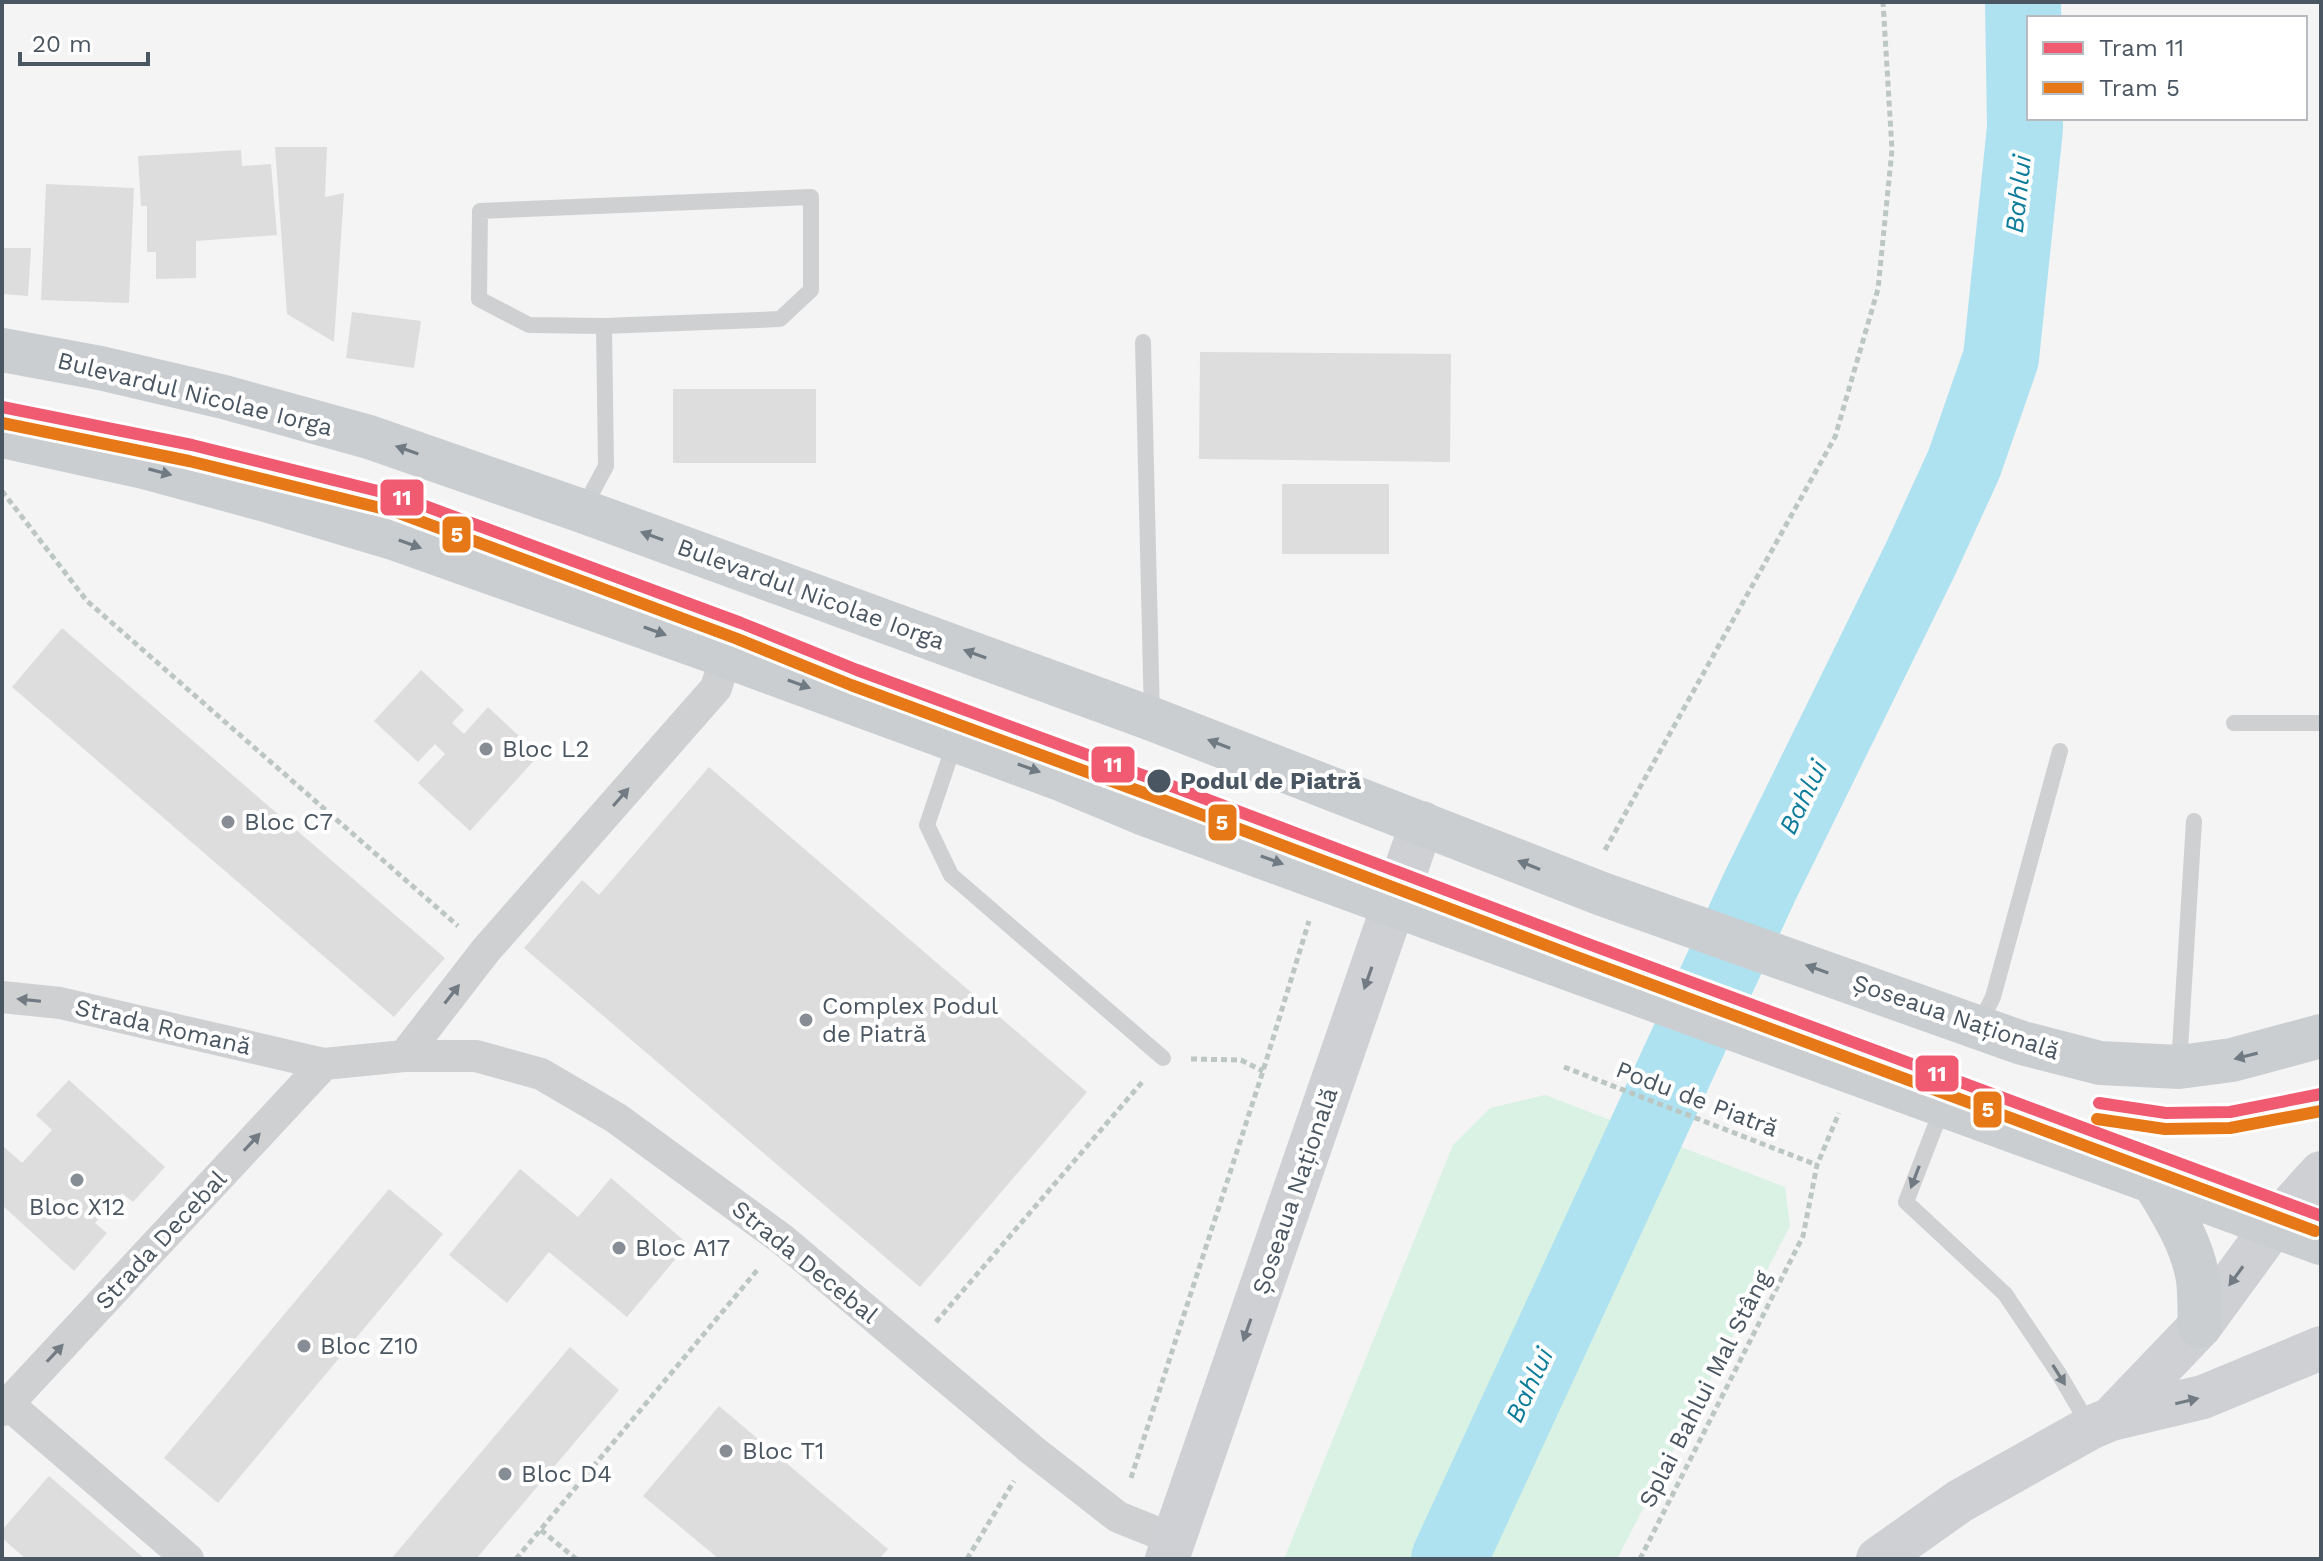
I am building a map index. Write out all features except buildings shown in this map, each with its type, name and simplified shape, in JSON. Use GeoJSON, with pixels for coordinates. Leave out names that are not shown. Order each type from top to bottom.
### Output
{"type":"FeatureCollection","features":[{"type":"Feature","properties":{"kind":"main road","name":"Bulevardul Nicolae Iorga"},"geometry":{"type":"LineString","coordinates":[[2,350],[100,368],[369,437],[582,511],[1152,719],[1422,823],[1602,874]]}},
{"type":"Feature","properties":{"kind":"main road"},"geometry":{"type":"LineString","coordinates":[[2,436],[144,467],[396,539],[726,656],[1058,778],[1142,813],[2321,1243]]}},
{"type":"Feature","properties":{"kind":"main road","name":"Șoseaua Națională"},"geometry":{"type":"LineString","coordinates":[[1170,1549],[1422,823]]}},
{"type":"Feature","properties":{"kind":"main road","name":"Șoseaua Națională"},"geometry":{"type":"LineString","coordinates":[[1602,874],[1917,1004],[2022,1043],[2100,1063],[2179,1067],[2232,1060],[2321,1036]]}},
{"type":"Feature","properties":{"kind":"main road"},"geometry":{"type":"LineString","coordinates":[[2100,1424],[2200,1326],[2273,1226],[2321,1173]]}},
{"type":"Feature","properties":{"kind":"main road"},"geometry":{"type":"LineString","coordinates":[[2153,1181],[2187,1243],[2198,1279],[2200,1326]]}},
{"type":"Feature","properties":{"kind":"main road"},"geometry":{"type":"LineString","coordinates":[[1878,1559],[1960,1501],[2100,1424],[2203,1397],[2321,1348]]}},
{"type":"Feature","properties":{"kind":"street"},"geometry":{"type":"LineString","coordinates":[[404,1056],[486,950],[716,688],[726,656]]}},
{"type":"Feature","properties":{"kind":"street","name":"Strada Romană"},"geometry":{"type":"LineString","coordinates":[[2,997],[60,1003],[324,1064]]}},
{"type":"Feature","properties":{"kind":"street","name":"Strada Decebal"},"geometry":{"type":"LineString","coordinates":[[188,1559],[5,1407],[324,1064],[404,1056],[476,1056],[541,1074],[616,1118],[783,1240],[1032,1450],[1118,1517],[1170,1549]]}},
{"type":"Feature","properties":{"kind":"lane"},"geometry":{"type":"LineString","coordinates":[[811,197],[811,290],[780,319],[604,326],[529,325],[479,299],[480,211],[811,197]]}},
{"type":"Feature","properties":{"kind":"lane"},"geometry":{"type":"LineString","coordinates":[[582,511],[606,466],[604,326]]}},
{"type":"Feature","properties":{"kind":"lane"},"geometry":{"type":"LineString","coordinates":[[1143,342],[1152,719]]}},
{"type":"Feature","properties":{"kind":"lane"},"geometry":{"type":"LineString","coordinates":[[2234,723],[2321,723]]}},
{"type":"Feature","properties":{"kind":"lane"},"geometry":{"type":"LineString","coordinates":[[956,741],[927,825],[951,875],[1163,1058]]}},
{"type":"Feature","properties":{"kind":"lane"},"geometry":{"type":"LineString","coordinates":[[1978,1027],[1993,997],[2060,751]]}},
{"type":"Feature","properties":{"kind":"lane"},"geometry":{"type":"LineString","coordinates":[[2179,1067],[2194,821]]}},
{"type":"Feature","properties":{"kind":"lane"},"geometry":{"type":"LineString","coordinates":[[1944,1104],[1906,1202],[2005,1294],[2059,1374],[2100,1424]]}},
{"type":"Feature","properties":{"kind":"path"},"geometry":{"type":"LineString","coordinates":[[1602,874],[1835,437],[1878,289],[1892,150],[1883,2]]}},
{"type":"Feature","properties":{"kind":"path"},"geometry":{"type":"LineString","coordinates":[[2,491],[87,601],[486,950]]}},
{"type":"Feature","properties":{"kind":"path"},"geometry":{"type":"LineString","coordinates":[[1118,1517],[1310,921],[1297,916]]}},
{"type":"Feature","properties":{"kind":"path"},"geometry":{"type":"LineString","coordinates":[[913,1349],[1163,1058],[1241,1060],[1263,1071]]}},
{"type":"Feature","properties":{"kind":"path","name":"Podu de Piatră"},"geometry":{"type":"LineString","coordinates":[[1564,1067],[1817,1165]]}},
{"type":"Feature","properties":{"kind":"path","name":"Splai Bahlui Mal Stâng"},"geometry":{"type":"LineString","coordinates":[[1640,1559],[1803,1236],[1817,1165],[1840,1109]]}},
{"type":"Feature","properties":{"kind":"path"},"geometry":{"type":"LineString","coordinates":[[516,1559],[783,1240]]}},
{"type":"Feature","properties":{"kind":"path"},"geometry":{"type":"LineString","coordinates":[[967,1559],[1032,1450]]}},
{"type":"Feature","properties":{"kind":"path"},"geometry":{"type":"LineString","coordinates":[[541,1530],[576,1559]]}},
{"type":"Feature","properties":{"kind":"green space"},"geometry":{"type":"Polygon","coordinates":[[[1545,1095],[1785,1187],[1790,1226],[1617,1559],[1284,1559],[1453,1145],[1490,1108],[1545,1095]]]}},
{"type":"Feature","properties":{"kind":"waterway","name":"Bahlui"},"geometry":{"type":"LineString","coordinates":[[1449,1559],[1760,886],[1964,464],[2001,358],[2025,128],[2023,2]]}},
{"type":"Feature","properties":{"kind":"tram line","name":"11"},"geometry":{"type":"LineString","coordinates":[[2,407],[192,445],[398,496],[2321,1216]]}},
{"type":"Feature","properties":{"kind":"tram line","name":"5"},"geometry":{"type":"LineString","coordinates":[[2,423],[189,461],[393,511],[2315,1231]]}},
{"type":"Feature","properties":{"kind":"tram line","name":"11"},"geometry":{"type":"LineString","coordinates":[[2099,1103],[2166,1113],[2230,1112],[2321,1094]]}},
{"type":"Feature","properties":{"kind":"tram line","name":"5"},"geometry":{"type":"LineString","coordinates":[[2097,1119],[2165,1129],[2230,1128],[2321,1111]]}},
{"type":"Feature","properties":{"kind":"place","name":"Bloc L2"},"geometry":{"type":"Point","coordinates":[486,749]}},
{"type":"Feature","properties":{"kind":"place","name":"Podul de Piatră"},"geometry":{"type":"Point","coordinates":[1159,781]}},
{"type":"Feature","properties":{"kind":"place","name":"Bloc C7"},"geometry":{"type":"Point","coordinates":[228,822]}},
{"type":"Feature","properties":{"kind":"place","name":"Complex Podul de Piatră"},"geometry":{"type":"Point","coordinates":[806,1020]}},
{"type":"Feature","properties":{"kind":"place","name":"Bloc X12"},"geometry":{"type":"Point","coordinates":[77,1180]}},
{"type":"Feature","properties":{"kind":"place","name":"Bloc A17"},"geometry":{"type":"Point","coordinates":[619,1248]}},
{"type":"Feature","properties":{"kind":"place","name":"Bloc Z10"},"geometry":{"type":"Point","coordinates":[304,1346]}},
{"type":"Feature","properties":{"kind":"place","name":"Bloc T1"},"geometry":{"type":"Point","coordinates":[726,1451]}},
{"type":"Feature","properties":{"kind":"place","name":"Bloc D4"},"geometry":{"type":"Point","coordinates":[505,1474]}}]}
